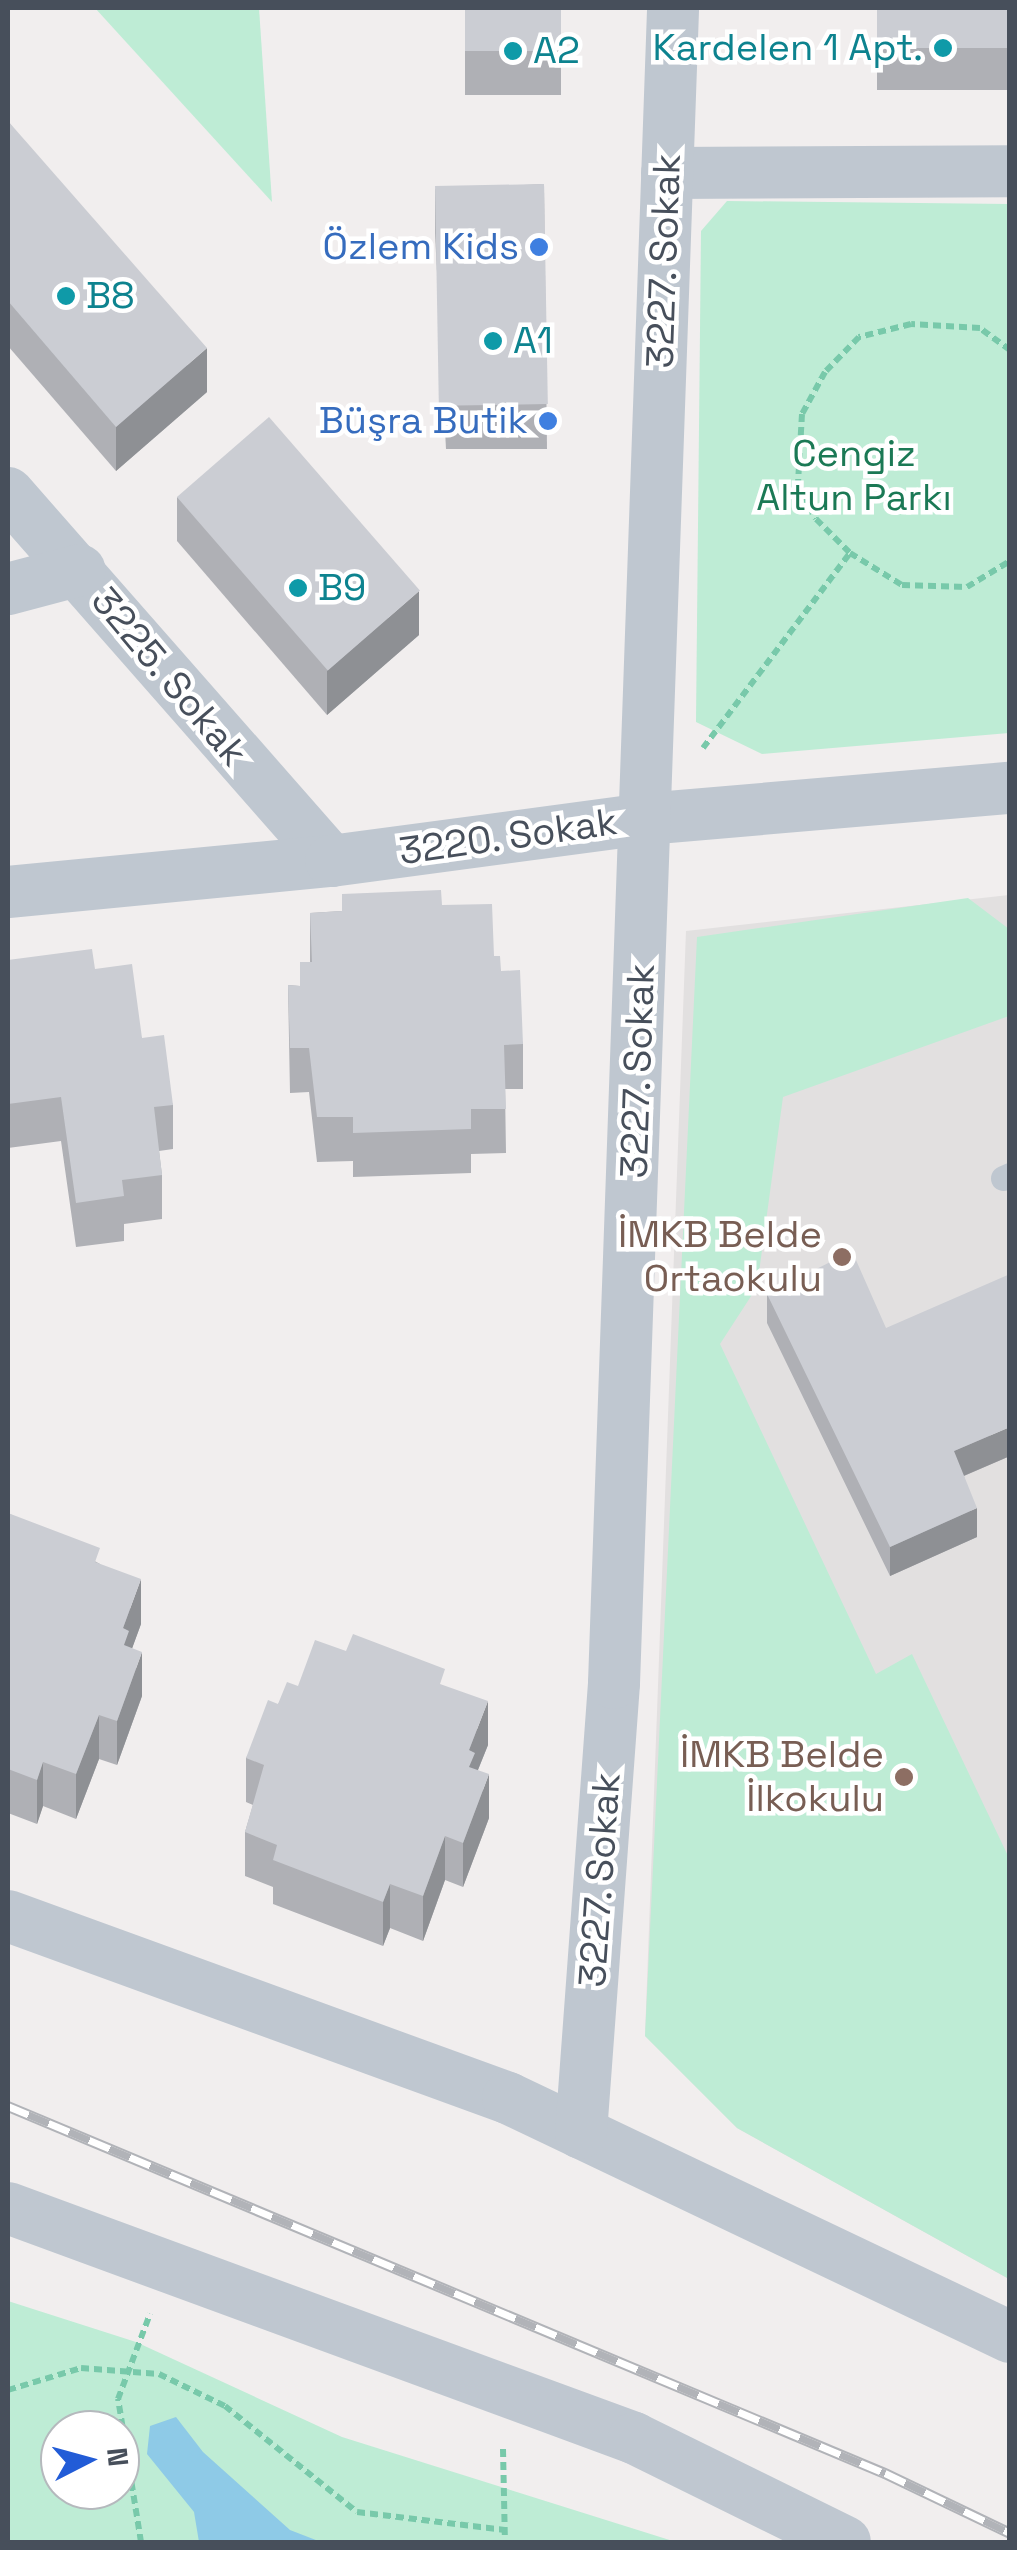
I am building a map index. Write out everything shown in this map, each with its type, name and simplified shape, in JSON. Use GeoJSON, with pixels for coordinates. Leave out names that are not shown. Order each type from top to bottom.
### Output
{"type":"FeatureCollection","features":[{"type":"Feature","properties":{"kind":"street","name":"3227. Sokak"},"geometry":{"type":"LineString","coordinates":[[581,2134],[614,1683],[673,8]]}},
{"type":"Feature","properties":{"kind":"street"},"geometry":{"type":"LineString","coordinates":[[667,173],[1010,171]]}},
{"type":"Feature","properties":{"kind":"street","name":"3225. Sokak"},"geometry":{"type":"LineString","coordinates":[[8,493],[80,570],[245,770],[331,861]]}},
{"type":"Feature","properties":{"kind":"street"},"geometry":{"type":"LineString","coordinates":[[8,589],[80,570]]}},
{"type":"Feature","properties":{"kind":"street","name":"3220. Sokak"},"geometry":{"type":"LineString","coordinates":[[8,892],[331,861],[645,819],[1010,788]]}},
{"type":"Feature","properties":{"kind":"street"},"geometry":{"type":"LineString","coordinates":[[8,1916],[508,2098],[1010,2337]]}},
{"type":"Feature","properties":{"kind":"street"},"geometry":{"type":"LineString","coordinates":[[8,2208],[502,2394],[634,2438],[845,2542]]}},
{"type":"Feature","properties":{"kind":"path"},"geometry":{"type":"LineString","coordinates":[[1010,350],[980,328],[911,324],[858,336],[825,372],[802,414],[798,483],[816,519],[850,553],[902,585],[967,587],[1010,561]]}},
{"type":"Feature","properties":{"kind":"path"},"geometry":{"type":"LineString","coordinates":[[645,819],[766,670],[850,553]]}},
{"type":"Feature","properties":{"kind":"path"},"geometry":{"type":"LineString","coordinates":[[141,2542],[118,2399],[168,2266]]}},
{"type":"Feature","properties":{"kind":"path"},"geometry":{"type":"LineString","coordinates":[[8,2390],[81,2368],[159,2374],[225,2406],[357,2512],[505,2530]]}},
{"type":"Feature","properties":{"kind":"path"},"geometry":{"type":"LineString","coordinates":[[502,2394],[505,2542]]}},
{"type":"Feature","properties":{"kind":"shaded area","name":"İMKB Belde Ortaokulu"},"geometry":{"type":"Polygon","coordinates":[[[1009,895],[1009,2279],[737,2128],[645,2036],[686,931],[1009,895]]]}},
{"type":"Feature","properties":{"kind":"green space"},"geometry":{"type":"Polygon","coordinates":[[[95,8],[259,8],[272,202],[95,8]]]}},
{"type":"Feature","properties":{"kind":"green space","name":"Cengiz Altun Parkı"},"geometry":{"type":"Polygon","coordinates":[[[727,201],[1009,204],[1009,733],[762,754],[696,722],[701,231],[727,201]]]}},
{"type":"Feature","properties":{"kind":"green space"},"geometry":{"type":"Polygon","coordinates":[[[968,898],[1009,929],[1009,1016],[783,1097],[757,1287],[720,1344],[876,1674],[912,1654],[1009,1858],[1009,2279],[737,2128],[645,2036],[697,937],[968,898]]]}},
{"type":"Feature","properties":{"kind":"green space"},"geometry":{"type":"Polygon","coordinates":[[[8,2301],[136,2342],[342,2437],[676,2542],[8,2542],[8,2301]]]}},
{"type":"Feature","properties":{"kind":"water"},"geometry":{"type":"Polygon","coordinates":[[[176,2417],[203,2452],[290,2530],[321,2542],[199,2542],[194,2512],[147,2454],[150,2426],[176,2417]]]}},
{"type":"Feature","properties":{"kind":"building"},"geometry":{"type":"Polygon","coordinates":[[[465,8],[561,8],[561,51],[465,51],[465,8]]]}},
{"type":"Feature","properties":{"kind":"building"},"geometry":{"type":"Polygon","coordinates":[[[877,8],[1010,8],[1010,48],[877,48],[877,8]]]}},
{"type":"Feature","properties":{"kind":"building","name":"B8"},"geometry":{"type":"Polygon","coordinates":[[[8,121],[207,348],[116,427],[8,301],[8,121]]]}},
{"type":"Feature","properties":{"kind":"building","name":"A1"},"geometry":{"type":"Polygon","coordinates":[[[544,184],[548,404],[439,406],[435,186],[544,184]]]}},
{"type":"Feature","properties":{"kind":"building","name":"B9"},"geometry":{"type":"Polygon","coordinates":[[[269,417],[420,591],[328,671],[177,497],[269,417]]]}},
{"type":"Feature","properties":{"kind":"building"},"geometry":{"type":"Polygon","coordinates":[[[441,890],[442,905],[492,904],[494,956],[500,956],[501,971],[520,970],[523,1044],[504,1045],[506,1109],[471,1109],[471,1129],[353,1133],[353,1117],[317,1117],[309,1048],[290,1048],[288,985],[300,986],[300,962],[312,962],[310,913],[342,911],[342,894],[441,890]]]}},
{"type":"Feature","properties":{"kind":"building"},"geometry":{"type":"Polygon","coordinates":[[[92,949],[95,969],[132,964],[142,1038],[164,1035],[173,1105],[154,1107],[162,1175],[122,1180],[124,1196],[76,1203],[61,1097],[8,1104],[8,960],[92,949]]]}},
{"type":"Feature","properties":{"kind":"building"},"geometry":{"type":"Polygon","coordinates":[[[852,1251],[886,1328],[1010,1274],[1010,1427],[954,1451],[977,1508],[890,1547],[767,1294],[852,1251]]]}},
{"type":"Feature","properties":{"kind":"building"},"geometry":{"type":"Polygon","coordinates":[[[8,1513],[100,1548],[95,1562],[141,1579],[123,1628],[129,1631],[124,1645],[142,1652],[117,1721],[99,1715],[76,1774],[43,1762],[37,1780],[8,1769],[8,1513]]]}},
{"type":"Feature","properties":{"kind":"building"},"geometry":{"type":"Polygon","coordinates":[[[353,1634],[445,1669],[440,1684],[488,1701],[469,1750],[475,1753],[469,1767],[489,1774],[463,1843],[445,1836],[423,1896],[390,1884],[383,1902],[273,1860],[277,1845],[245,1832],[264,1765],[246,1758],[268,1700],[278,1704],[287,1682],[298,1686],[315,1640],[346,1651],[353,1634]]]}},
{"type":"Feature","properties":{"kind":"railway"},"geometry":{"type":"LineString","coordinates":[[8,2106],[885,2473],[1010,2533]]}},
{"type":"Feature","properties":{"kind":"place","name":"Kardelen 1 Apt."},"geometry":{"type":"Point","coordinates":[943,48]}},
{"type":"Feature","properties":{"kind":"place","name":"A2"},"geometry":{"type":"Point","coordinates":[513,51]}},
{"type":"Feature","properties":{"kind":"place","name":"Özlem Kids"},"geometry":{"type":"Point","coordinates":[539,247]}},
{"type":"Feature","properties":{"kind":"place","name":"B8"},"geometry":{"type":"Point","coordinates":[66,296]}},
{"type":"Feature","properties":{"kind":"place","name":"A1"},"geometry":{"type":"Point","coordinates":[493,341]}},
{"type":"Feature","properties":{"kind":"place","name":"Büşra Butik"},"geometry":{"type":"Point","coordinates":[548,421]}},
{"type":"Feature","properties":{"kind":"place","name":"B9"},"geometry":{"type":"Point","coordinates":[298,588]}},
{"type":"Feature","properties":{"kind":"place","name":"İMKB Belde Ortaokulu"},"geometry":{"type":"Point","coordinates":[842,1257]}},
{"type":"Feature","properties":{"kind":"place","name":"İMKB Belde İlkokulu"},"geometry":{"type":"Point","coordinates":[904,1777]}}]}
